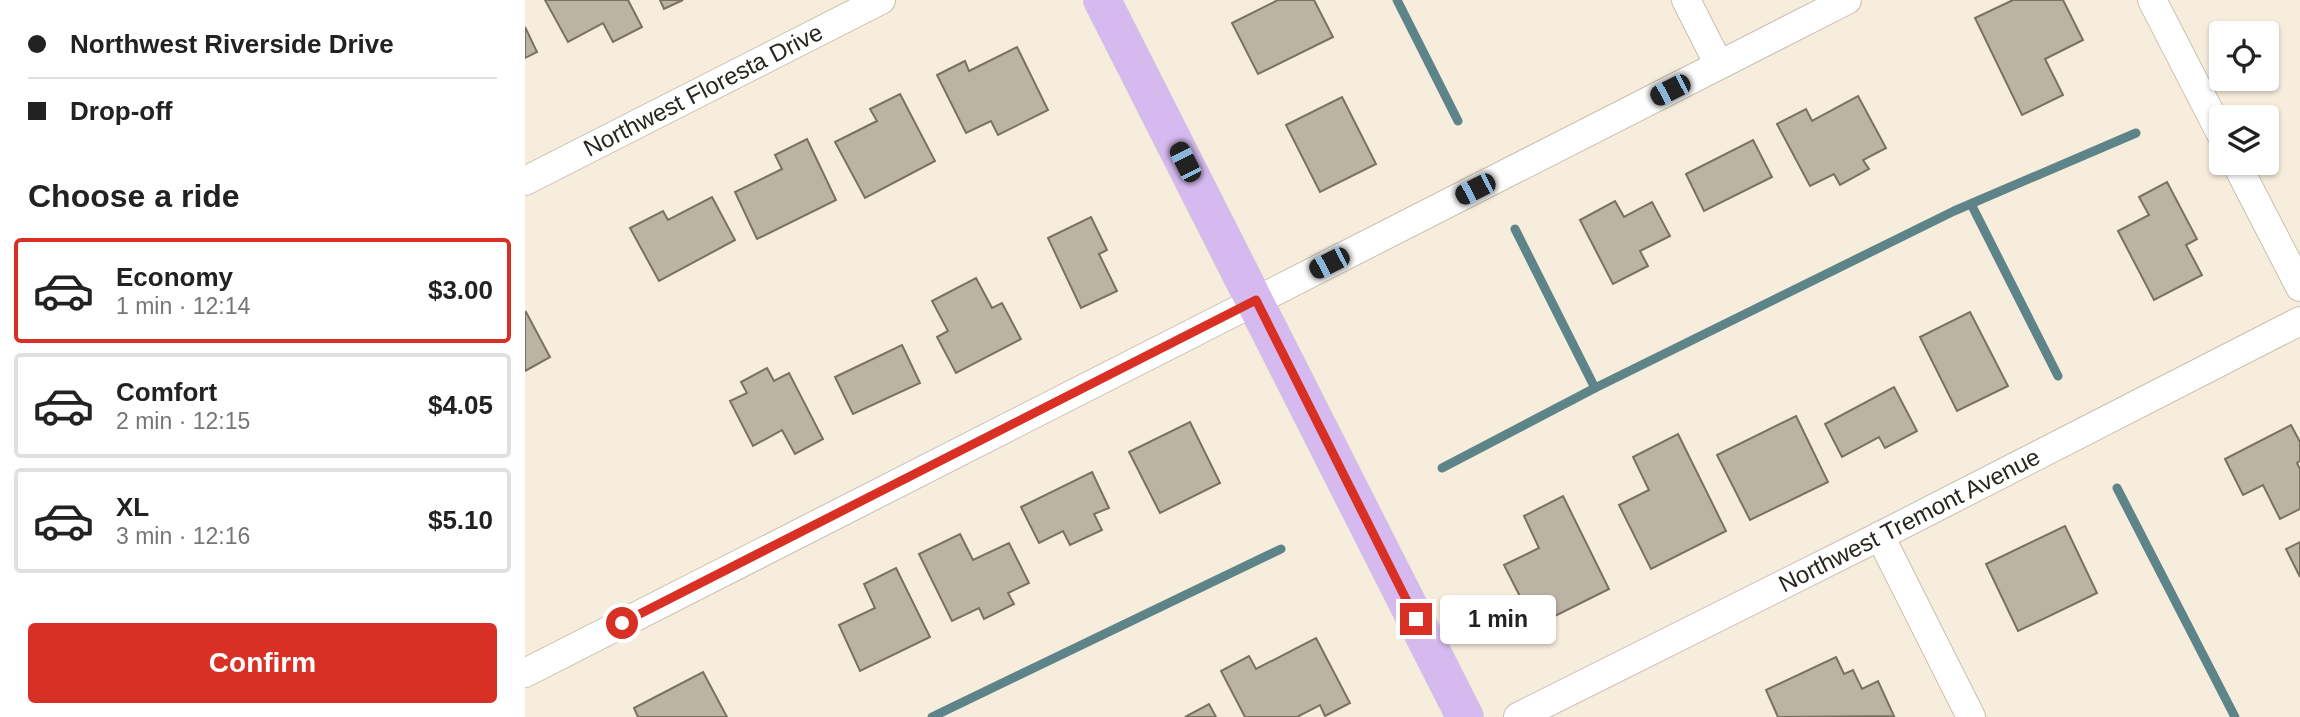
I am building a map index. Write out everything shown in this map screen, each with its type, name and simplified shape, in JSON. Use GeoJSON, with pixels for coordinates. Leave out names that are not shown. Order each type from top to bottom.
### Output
{"type":"FeatureCollection","features":[{"type":"Feature","properties":{"kind":"main road"},"geometry":{"type":"LineString","coordinates":[[1102,0],[1465,717]]}},
{"type":"Feature","properties":{"kind":"street","name":"Northwest Floresta Drive"},"geometry":{"type":"LineString","coordinates":[[525,181],[881,0]]}},
{"type":"Feature","properties":{"kind":"street"},"geometry":{"type":"LineString","coordinates":[[1686,0],[1719,65]]}},
{"type":"Feature","properties":{"kind":"street"},"geometry":{"type":"LineString","coordinates":[[525,673],[1847,0]]}},
{"type":"Feature","properties":{"kind":"street"},"geometry":{"type":"LineString","coordinates":[[2152,0],[2209,111]]}},
{"type":"Feature","properties":{"kind":"street"},"geometry":{"type":"LineString","coordinates":[[2242,175],[2300,287]]}},
{"type":"Feature","properties":{"kind":"street","name":"Northwest Tremont Avenue"},"geometry":{"type":"LineString","coordinates":[[1518,717],[2300,321]]}},
{"type":"Feature","properties":{"kind":"street"},"geometry":{"type":"LineString","coordinates":[[1880,536],[1971,717]]}},
{"type":"Feature","properties":{"kind":"building"},"geometry":{"type":"Polygon","coordinates":[[[545,0],[628,0],[642,27],[613,42],[603,23],[568,42],[545,0]]]}},
{"type":"Feature","properties":{"kind":"building"},"geometry":{"type":"Polygon","coordinates":[[[660,0],[683,0],[664,9],[660,0]]]}},
{"type":"Feature","properties":{"kind":"building"},"geometry":{"type":"Polygon","coordinates":[[[1278,0],[1314,0],[1333,37],[1258,74],[1232,23],[1278,0]]]}},
{"type":"Feature","properties":{"kind":"building"},"geometry":{"type":"Polygon","coordinates":[[[2013,0],[2063,0],[2083,40],[2045,59],[2063,95],[2022,115],[1975,18],[2013,0]]]}},
{"type":"Feature","properties":{"kind":"building"},"geometry":{"type":"Polygon","coordinates":[[[525,27],[537,52],[525,58],[525,27]]]}},
{"type":"Feature","properties":{"kind":"building"},"geometry":{"type":"Polygon","coordinates":[[[1017,47],[1048,110],[998,135],[991,121],[966,133],[937,75],[965,61],[969,71],[1017,47]]]}},
{"type":"Feature","properties":{"kind":"building"},"geometry":{"type":"Polygon","coordinates":[[[900,94],[935,161],[865,198],[835,142],[877,121],[870,109],[900,94]]]}},
{"type":"Feature","properties":{"kind":"building"},"geometry":{"type":"Polygon","coordinates":[[[1858,96],[1886,148],[1863,160],[1869,169],[1840,185],[1834,174],[1810,186],[1777,124],[1806,109],[1812,121],[1858,96]]]}},
{"type":"Feature","properties":{"kind":"building"},"geometry":{"type":"Polygon","coordinates":[[[1342,97],[1376,164],[1320,192],[1286,125],[1342,97]]]}},
{"type":"Feature","properties":{"kind":"building"},"geometry":{"type":"Polygon","coordinates":[[[807,139],[836,200],[757,239],[735,192],[782,169],[775,155],[807,139]]]}},
{"type":"Feature","properties":{"kind":"building"},"geometry":{"type":"Polygon","coordinates":[[[1753,140],[1772,177],[1704,211],[1686,174],[1753,140]]]}},
{"type":"Feature","properties":{"kind":"building"},"geometry":{"type":"Polygon","coordinates":[[[2167,182],[2197,239],[2186,245],[2202,275],[2154,300],[2118,231],[2149,215],[2139,197],[2167,182]]]}},
{"type":"Feature","properties":{"kind":"building"},"geometry":{"type":"Polygon","coordinates":[[[712,197],[735,240],[659,281],[630,228],[663,211],[668,220],[712,197]]]}},
{"type":"Feature","properties":{"kind":"building"},"geometry":{"type":"Polygon","coordinates":[[[1615,201],[1624,217],[1652,202],[1670,236],[1640,251],[1648,266],[1613,284],[1580,220],[1615,201]]]}},
{"type":"Feature","properties":{"kind":"building"},"geometry":{"type":"Polygon","coordinates":[[[1091,217],[1107,250],[1099,254],[1117,291],[1081,308],[1048,238],[1091,217]]]}},
{"type":"Feature","properties":{"kind":"building"},"geometry":{"type":"Polygon","coordinates":[[[976,278],[992,308],[1002,303],[1021,339],[956,373],[937,337],[948,331],[932,301],[976,278]]]}},
{"type":"Feature","properties":{"kind":"building"},"geometry":{"type":"Polygon","coordinates":[[[1970,312],[2008,386],[1957,411],[1920,337],[1970,312]]]}},
{"type":"Feature","properties":{"kind":"building"},"geometry":{"type":"Polygon","coordinates":[[[525,313],[550,357],[525,371],[525,313]]]}},
{"type":"Feature","properties":{"kind":"building"},"geometry":{"type":"Polygon","coordinates":[[[902,345],[920,383],[853,414],[835,377],[902,345]]]}},
{"type":"Feature","properties":{"kind":"building"},"geometry":{"type":"Polygon","coordinates":[[[767,368],[774,381],[789,373],[823,439],[795,454],[782,430],[753,446],[730,401],[747,393],[741,382],[767,368]]]}},
{"type":"Feature","properties":{"kind":"building"},"geometry":{"type":"Polygon","coordinates":[[[1894,387],[1917,431],[1885,448],[1879,437],[1842,457],[1825,424],[1894,387]]]}},
{"type":"Feature","properties":{"kind":"building"},"geometry":{"type":"Polygon","coordinates":[[[1796,416],[1828,482],[1750,520],[1717,455],[1796,416]]]}},
{"type":"Feature","properties":{"kind":"building"},"geometry":{"type":"Polygon","coordinates":[[[1190,422],[1220,483],[1160,513],[1129,452],[1190,422]]]}},
{"type":"Feature","properties":{"kind":"building"},"geometry":{"type":"Polygon","coordinates":[[[2291,425],[2300,442],[2300,461],[2297,463],[2300,469],[2300,509],[2280,519],[2263,485],[2243,495],[2225,459],[2291,425]]]}},
{"type":"Feature","properties":{"kind":"building"},"geometry":{"type":"Polygon","coordinates":[[[1678,434],[1726,531],[1651,569],[1619,505],[1649,490],[1633,457],[1678,434]]]}},
{"type":"Feature","properties":{"kind":"building"},"geometry":{"type":"Polygon","coordinates":[[[1092,472],[1109,508],[1094,514],[1102,530],[1070,545],[1063,531],[1039,543],[1021,507],[1092,472]]]}},
{"type":"Feature","properties":{"kind":"building"},"geometry":{"type":"Polygon","coordinates":[[[1563,496],[1609,589],[1535,626],[1504,565],[1539,548],[1524,516],[1563,496]]]}},
{"type":"Feature","properties":{"kind":"building"},"geometry":{"type":"Polygon","coordinates":[[[2065,526],[2097,593],[2018,631],[1986,564],[2065,526]]]}},
{"type":"Feature","properties":{"kind":"building"},"geometry":{"type":"Polygon","coordinates":[[[960,534],[973,560],[1009,543],[1029,583],[1008,593],[1014,604],[984,619],[979,608],[952,621],[919,554],[960,534]]]}},
{"type":"Feature","properties":{"kind":"building"},"geometry":{"type":"Polygon","coordinates":[[[2300,542],[2300,577],[2286,549],[2300,542]]]}},
{"type":"Feature","properties":{"kind":"building"},"geometry":{"type":"Polygon","coordinates":[[[896,568],[930,637],[860,671],[839,625],[875,608],[864,584],[896,568]]]}},
{"type":"Feature","properties":{"kind":"building"},"geometry":{"type":"Polygon","coordinates":[[[1316,638],[1350,703],[1325,716],[1320,705],[1297,717],[1245,717],[1221,671],[1249,656],[1256,669],[1316,638]]]}},
{"type":"Feature","properties":{"kind":"building"},"geometry":{"type":"Polygon","coordinates":[[[1836,657],[1844,674],[1853,670],[1862,689],[1878,681],[1894,716],[1778,717],[1766,690],[1836,657]]]}},
{"type":"Feature","properties":{"kind":"building"},"geometry":{"type":"Polygon","coordinates":[[[703,672],[727,717],[638,717],[634,708],[703,672]]]}},
{"type":"Feature","properties":{"kind":"building"},"geometry":{"type":"Polygon","coordinates":[[[1209,704],[1216,717],[1185,717],[1209,704]]]}},
{"type":"Feature","properties":{"kind":"waterway"},"geometry":{"type":"LineString","coordinates":[[1397,0],[1458,121]]}},
{"type":"Feature","properties":{"kind":"waterway"},"geometry":{"type":"LineString","coordinates":[[1442,468],[1595,388],[1954,211],[2136,133]]}},
{"type":"Feature","properties":{"kind":"waterway"},"geometry":{"type":"LineString","coordinates":[[1971,204],[2058,376]]}},
{"type":"Feature","properties":{"kind":"waterway"},"geometry":{"type":"LineString","coordinates":[[1515,229],[1595,388]]}},
{"type":"Feature","properties":{"kind":"waterway"},"geometry":{"type":"LineString","coordinates":[[2117,488],[2235,717]]}},
{"type":"Feature","properties":{"kind":"waterway"},"geometry":{"type":"LineString","coordinates":[[932,717],[1281,549]]}},
{"type":"Feature","properties":{"kind":"route"},"geometry":{"type":"LineString","coordinates":[[622,623],[1256,300],[1416,619]]}}]}
